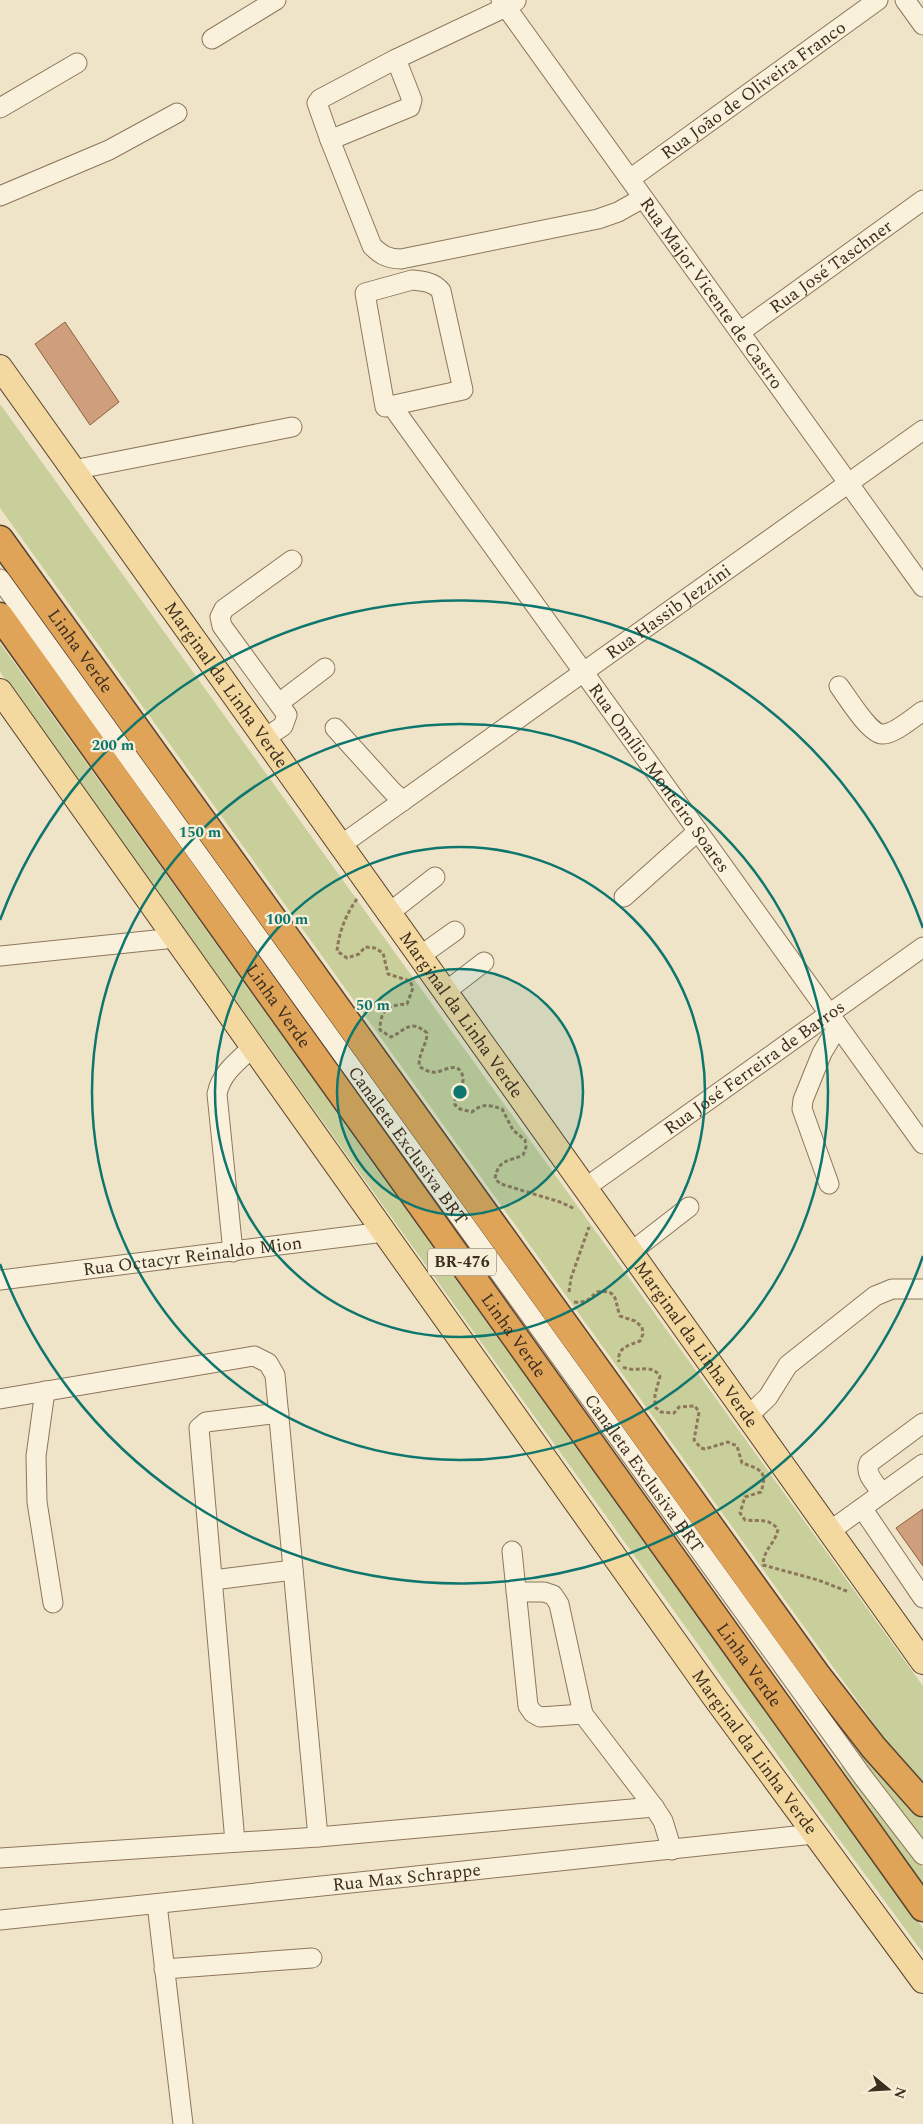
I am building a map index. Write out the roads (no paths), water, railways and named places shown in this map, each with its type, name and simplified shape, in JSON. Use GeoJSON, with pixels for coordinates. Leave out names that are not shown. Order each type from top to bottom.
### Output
{"type":"FeatureCollection","features":[{"type":"Feature","properties":{"kind":"highway","name":"Linha Verde"},"geometry":{"type":"LineString","coordinates":[[0,539],[818,1676],[874,1748],[923,1803]]}},
{"type":"Feature","properties":{"kind":"highway","name":"Linha Verde"},"geometry":{"type":"LineString","coordinates":[[0,616],[923,1908]]}},
{"type":"Feature","properties":{"kind":"main road","name":"Marginal da Linha Verde"},"geometry":{"type":"LineString","coordinates":[[0,367],[420,956],[581,1199],[631,1252],[923,1662]]}},
{"type":"Feature","properties":{"kind":"main road","name":"Marginal da Linha Verde"},"geometry":{"type":"LineString","coordinates":[[0,691],[814,1834],[923,1981]]}},
{"type":"Feature","properties":{"kind":"street"},"geometry":{"type":"LineString","coordinates":[[212,39],[276,0]]}},
{"type":"Feature","properties":{"kind":"street","name":"Rua João de Oliveira Franco"},"geometry":{"type":"LineString","coordinates":[[630,179],[878,0]]}},
{"type":"Feature","properties":{"kind":"street"},"geometry":{"type":"LineString","coordinates":[[905,0],[923,25]]}},
{"type":"Feature","properties":{"kind":"street"},"geometry":{"type":"LineString","coordinates":[[508,2],[320,99],[317,103],[372,246],[381,255],[390,259],[401,259],[598,219],[618,212],[643,198]]}},
{"type":"Feature","properties":{"kind":"street","name":"Rua Major Vicente de Castro"},"geometry":{"type":"LineString","coordinates":[[508,2],[643,198],[923,587]]}},
{"type":"Feature","properties":{"kind":"street"},"geometry":{"type":"LineString","coordinates":[[330,140],[410,107],[412,100],[396,59]]}},
{"type":"Feature","properties":{"kind":"street"},"geometry":{"type":"LineString","coordinates":[[0,108],[77,63]]}},
{"type":"Feature","properties":{"kind":"street"},"geometry":{"type":"LineString","coordinates":[[0,196],[109,150],[177,113]]}},
{"type":"Feature","properties":{"kind":"street","name":"Rua José Taschner"},"geometry":{"type":"LineString","coordinates":[[740,332],[923,200]]}},
{"type":"Feature","properties":{"kind":"street","name":"Rua Omílio Monteiro Soares"},"geometry":{"type":"LineString","coordinates":[[394,409],[464,390],[441,291],[437,286],[421,281],[412,280],[365,293],[384,407],[394,409],[923,1144]]}},
{"type":"Feature","properties":{"kind":"street"},"geometry":{"type":"LineString","coordinates":[[73,470],[292,427]]}},
{"type":"Feature","properties":{"kind":"street","name":"Rua Hassib Jezzini"},"geometry":{"type":"LineString","coordinates":[[341,845],[923,430]]}},
{"type":"Feature","properties":{"kind":"street"},"geometry":{"type":"LineString","coordinates":[[265,738],[283,726],[287,720],[287,715],[222,626],[220,618],[224,609],[292,560]]}},
{"type":"Feature","properties":{"kind":"street","name":"Canaleta Exclusiva BRT"},"geometry":{"type":"LineString","coordinates":[[0,579],[863,1778],[923,1855]]}},
{"type":"Feature","properties":{"kind":"street"},"geometry":{"type":"LineString","coordinates":[[279,702],[325,668]]}},
{"type":"Feature","properties":{"kind":"street"},"geometry":{"type":"LineString","coordinates":[[838,686],[874,731],[883,734],[892,732],[923,711]]}},
{"type":"Feature","properties":{"kind":"street"},"geometry":{"type":"LineString","coordinates":[[335,728],[392,791],[403,800]]}},
{"type":"Feature","properties":{"kind":"street"},"geometry":{"type":"LineString","coordinates":[[624,897],[698,831]]}},
{"type":"Feature","properties":{"kind":"street"},"geometry":{"type":"LineString","coordinates":[[389,913],[435,877]]}},
{"type":"Feature","properties":{"kind":"street"},"geometry":{"type":"LineString","coordinates":[[420,956],[455,931]]}},
{"type":"Feature","properties":{"kind":"street"},"geometry":{"type":"LineString","coordinates":[[0,956],[175,938]]}},
{"type":"Feature","properties":{"kind":"street","name":"Rua José Ferreira de Barros"},"geometry":{"type":"LineString","coordinates":[[581,1199],[834,1020],[923,947]]}},
{"type":"Feature","properties":{"kind":"street"},"geometry":{"type":"LineString","coordinates":[[445,992],[484,962]]}},
{"type":"Feature","properties":{"kind":"street"},"geometry":{"type":"LineString","coordinates":[[828,1184],[802,1109],[803,1100],[834,1020]]}},
{"type":"Feature","properties":{"kind":"street"},"geometry":{"type":"LineString","coordinates":[[232,1252],[217,1094],[219,1083],[225,1074],[253,1047]]}},
{"type":"Feature","properties":{"kind":"street"},"geometry":{"type":"LineString","coordinates":[[631,1252],[689,1207]]}},
{"type":"Feature","properties":{"kind":"street","name":"Rua Octacyr Reinaldo Mion"},"geometry":{"type":"LineString","coordinates":[[0,1280],[384,1232]]}},
{"type":"Feature","properties":{"kind":"street"},"geometry":{"type":"LineString","coordinates":[[748,1416],[768,1397],[788,1364],[875,1296],[892,1289],[923,1289]]}},
{"type":"Feature","properties":{"kind":"street"},"geometry":{"type":"LineString","coordinates":[[0,1399],[254,1356],[268,1363],[275,1375],[318,1837]]}},
{"type":"Feature","properties":{"kind":"street"},"geometry":{"type":"LineString","coordinates":[[45,1391],[36,1456],[37,1502],[53,1603]]}},
{"type":"Feature","properties":{"kind":"street"},"geometry":{"type":"LineString","coordinates":[[235,1842],[213,1580],[198,1437],[199,1428],[206,1422],[279,1413]]}},
{"type":"Feature","properties":{"kind":"street"},"geometry":{"type":"LineString","coordinates":[[882,1493],[868,1473],[869,1463],[923,1424]]}},
{"type":"Feature","properties":{"kind":"street"},"geometry":{"type":"LineString","coordinates":[[830,1531],[923,1464]]}},
{"type":"Feature","properties":{"kind":"street"},"geometry":{"type":"LineString","coordinates":[[862,1508],[923,1598]]}},
{"type":"Feature","properties":{"kind":"street"},"geometry":{"type":"LineString","coordinates":[[512,1551],[528,1706],[533,1713],[540,1717],[583,1714]]}},
{"type":"Feature","properties":{"kind":"street"},"geometry":{"type":"LineString","coordinates":[[213,1580],[293,1570]]}},
{"type":"Feature","properties":{"kind":"street"},"geometry":{"type":"LineString","coordinates":[[516,1592],[544,1592],[554,1595],[559,1604],[583,1714],[654,1806],[663,1821],[672,1850]]}},
{"type":"Feature","properties":{"kind":"street"},"geometry":{"type":"LineString","coordinates":[[0,1858],[318,1837],[654,1806]]}},
{"type":"Feature","properties":{"kind":"street","name":"Rua Max Schrappe"},"geometry":{"type":"LineString","coordinates":[[0,1920],[814,1834]]}},
{"type":"Feature","properties":{"kind":"street"},"geometry":{"type":"LineString","coordinates":[[157,1904],[183,2124]]}},
{"type":"Feature","properties":{"kind":"street"},"geometry":{"type":"LineString","coordinates":[[164,1969],[312,1958]]}}]}
